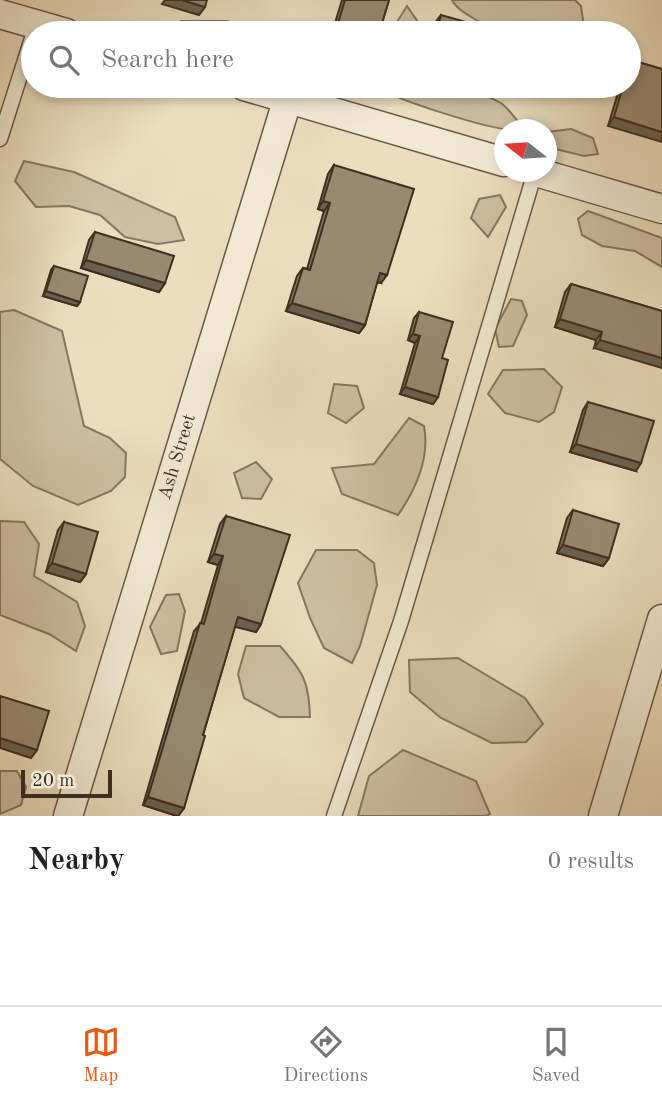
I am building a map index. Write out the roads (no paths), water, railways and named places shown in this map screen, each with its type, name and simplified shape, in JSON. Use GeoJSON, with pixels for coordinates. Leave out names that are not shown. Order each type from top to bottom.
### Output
{"type":"FeatureCollection","features":[{"type":"Feature","properties":{"kind":"street"},"geometry":{"type":"LineString","coordinates":[[0,14],[21,24]]}},
{"type":"Feature","properties":{"kind":"street"},"geometry":{"type":"LineString","coordinates":[[285,98],[494,159]]}},
{"type":"Feature","properties":{"kind":"street","name":"Ash Street"},"geometry":{"type":"LineString","coordinates":[[68,816],[288,99]]}},
{"type":"Feature","properties":{"kind":"street"},"geometry":{"type":"LineString","coordinates":[[557,178],[662,209]]}},
{"type":"Feature","properties":{"kind":"street"},"geometry":{"type":"LineString","coordinates":[[603,816],[662,619]]}},
{"type":"Feature","properties":{"kind":"lane"},"geometry":{"type":"LineString","coordinates":[[0,139],[21,72]]}},
{"type":"Feature","properties":{"kind":"lane"},"geometry":{"type":"LineString","coordinates":[[334,816],[401,621],[533,182]]}}]}
